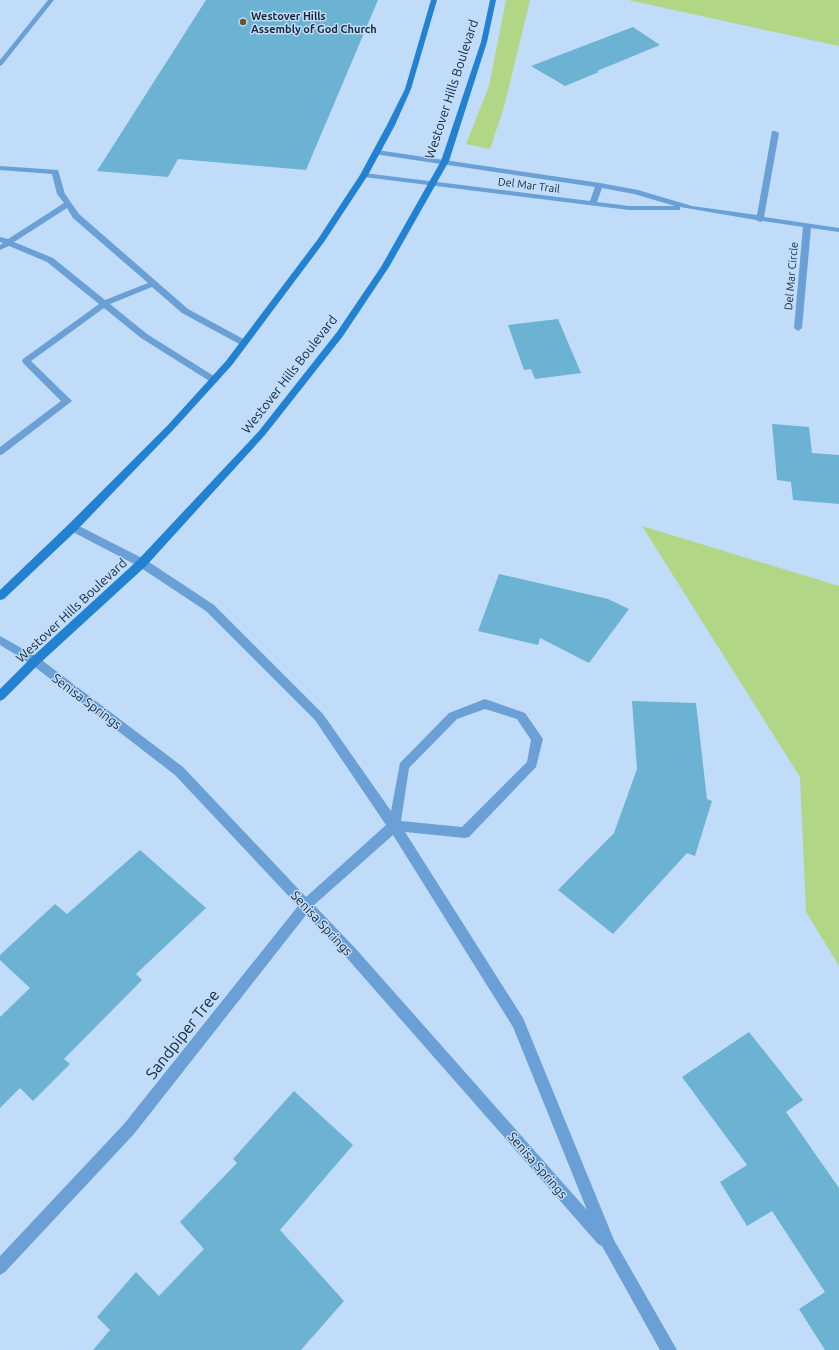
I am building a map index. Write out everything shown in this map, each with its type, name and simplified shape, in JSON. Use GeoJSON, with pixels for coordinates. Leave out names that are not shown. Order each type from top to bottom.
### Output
{"type":"FeatureCollection","features":[{"type":"Feature","properties":{"kind":"main road"},"geometry":{"type":"LineString","coordinates":[[0,596],[73,527],[171,427],[214,380],[244,343],[321,240],[364,175],[377,152],[408,88],[434,0]]}},
{"type":"Feature","properties":{"kind":"main road","name":"Westover Hills Boulevard"},"geometry":{"type":"LineString","coordinates":[[0,696],[142,563],[262,433],[340,334],[385,267],[445,161],[484,42],[493,0]]}},
{"type":"Feature","properties":{"kind":"street"},"geometry":{"type":"LineString","coordinates":[[0,64],[51,0]]}},
{"type":"Feature","properties":{"kind":"street"},"geometry":{"type":"LineString","coordinates":[[760,220],[775,133]]}},
{"type":"Feature","properties":{"kind":"street","name":"Del Mar Trail"},"geometry":{"type":"LineString","coordinates":[[377,152],[600,185],[635,192],[691,208],[760,220],[839,230]]}},
{"type":"Feature","properties":{"kind":"street"},"geometry":{"type":"LineString","coordinates":[[0,168],[55,172],[61,194],[76,216],[185,311],[244,343]]}},
{"type":"Feature","properties":{"kind":"street","name":"Del Mar Trail"},"geometry":{"type":"LineString","coordinates":[[364,175],[629,208],[691,208]]}},
{"type":"Feature","properties":{"kind":"street"},"geometry":{"type":"LineString","coordinates":[[592,204],[600,185]]}},
{"type":"Feature","properties":{"kind":"street"},"geometry":{"type":"LineString","coordinates":[[0,248],[68,204]]}},
{"type":"Feature","properties":{"kind":"street","name":"Del Mar Circle"},"geometry":{"type":"LineString","coordinates":[[798,328],[807,226]]}},
{"type":"Feature","properties":{"kind":"street"},"geometry":{"type":"LineString","coordinates":[[0,239],[50,260],[144,336],[214,380]]}},
{"type":"Feature","properties":{"kind":"street"},"geometry":{"type":"LineString","coordinates":[[0,452],[67,400],[26,361],[104,304],[154,284]]}},
{"type":"Feature","properties":{"kind":"street","name":"Senisa Springs"},"geometry":{"type":"LineString","coordinates":[[73,527],[142,563],[210,608],[319,717],[394,826],[518,1023],[609,1245],[669,1350]]}},
{"type":"Feature","properties":{"kind":"street","name":"Senisa Springs"},"geometry":{"type":"LineString","coordinates":[[0,640],[35,662],[179,770],[351,954],[609,1245]]}},
{"type":"Feature","properties":{"kind":"street"},"geometry":{"type":"LineString","coordinates":[[486,704],[520,716],[538,739],[532,764],[466,833],[394,826],[404,766],[453,716],[486,704]]}},
{"type":"Feature","properties":{"kind":"street","name":"Sandpiper Tree"},"geometry":{"type":"LineString","coordinates":[[0,1267],[129,1129],[306,905],[349,864],[394,826]]}},
{"type":"Feature","properties":{"kind":"green space"},"geometry":{"type":"Polygon","coordinates":[[[506,0],[530,0],[504,107],[490,149],[466,144],[489,86],[506,0]]]}},
{"type":"Feature","properties":{"kind":"green space"},"geometry":{"type":"Polygon","coordinates":[[[628,0],[839,0],[839,46],[628,0]]]}},
{"type":"Feature","properties":{"kind":"green space"},"geometry":{"type":"Polygon","coordinates":[[[642,526],[839,586],[839,966],[806,912],[800,777],[642,526]]]}},
{"type":"Feature","properties":{"kind":"building"},"geometry":{"type":"Polygon","coordinates":[[[206,0],[378,0],[306,170],[178,159],[168,177],[97,171],[206,0]]]}},
{"type":"Feature","properties":{"kind":"building"},"geometry":{"type":"Polygon","coordinates":[[[633,27],[660,45],[565,86],[531,66],[633,27]]]}},
{"type":"Feature","properties":{"kind":"building"},"geometry":{"type":"Polygon","coordinates":[[[558,319],[581,373],[535,379],[531,369],[524,370],[508,325],[558,319]]]}},
{"type":"Feature","properties":{"kind":"building"},"geometry":{"type":"Polygon","coordinates":[[[772,424],[809,427],[812,453],[839,455],[839,504],[793,500],[791,482],[777,480],[772,424]]]}},
{"type":"Feature","properties":{"kind":"building"},"geometry":{"type":"Polygon","coordinates":[[[499,574],[608,599],[629,609],[589,663],[540,638],[538,645],[478,631],[499,574]]]}},
{"type":"Feature","properties":{"kind":"building"},"geometry":{"type":"Polygon","coordinates":[[[632,701],[696,703],[707,799],[712,801],[695,856],[687,853],[613,934],[558,890],[614,833],[637,769],[632,701]]]}},
{"type":"Feature","properties":{"kind":"building"},"geometry":{"type":"Polygon","coordinates":[[[140,850],[206,908],[136,974],[142,980],[64,1059],[70,1064],[33,1101],[20,1088],[0,1108],[0,1017],[30,988],[0,960],[0,955],[55,904],[67,914],[140,850]]]}},
{"type":"Feature","properties":{"kind":"building"},"geometry":{"type":"Polygon","coordinates":[[[749,1032],[803,1100],[786,1112],[839,1188],[839,1350],[825,1350],[799,1309],[825,1292],[772,1211],[747,1226],[720,1182],[747,1165],[682,1077],[749,1032]]]}},
{"type":"Feature","properties":{"kind":"building"},"geometry":{"type":"Polygon","coordinates":[[[294,1091],[353,1145],[280,1230],[344,1301],[301,1350],[93,1350],[110,1330],[97,1317],[136,1272],[159,1296],[204,1249],[180,1222],[237,1163],[233,1159],[294,1091]]]}},
{"type":"Feature","properties":{"kind":"place","name":"Westover Hills Assembly of God Church"},"geometry":{"type":"Point","coordinates":[243,22]}}]}
